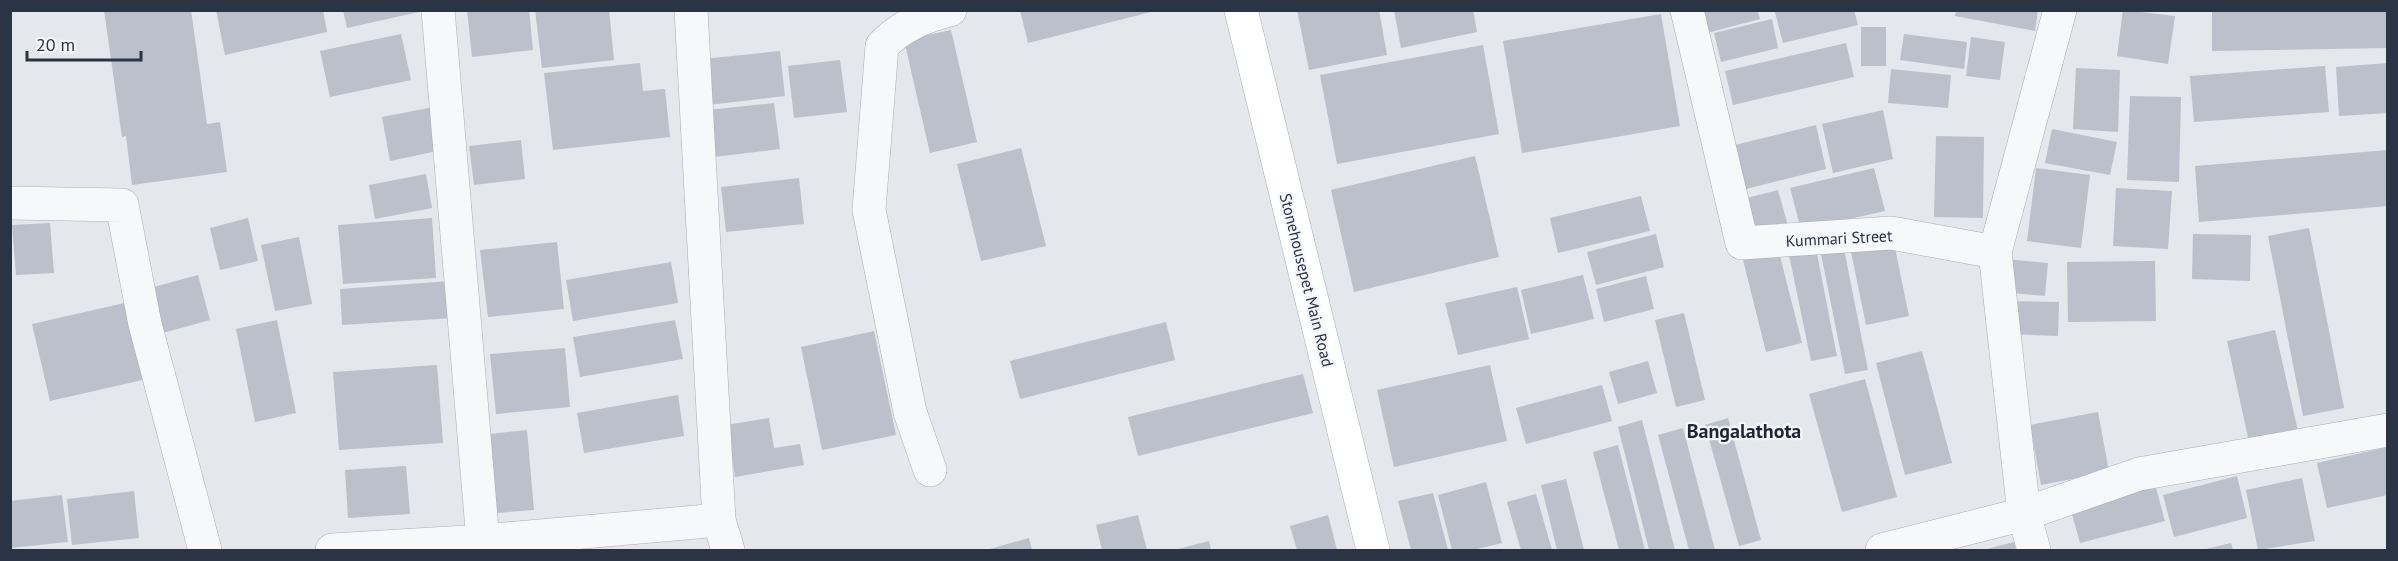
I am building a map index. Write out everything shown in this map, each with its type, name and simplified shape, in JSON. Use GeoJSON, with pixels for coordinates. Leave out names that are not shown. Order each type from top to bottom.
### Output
{"type":"FeatureCollection","features":[{"type":"Feature","properties":{"kind":"main road","name":"Stonehousepet Main Road"},"geometry":{"type":"LineString","coordinates":[[1241,10],[1374,550]]}},
{"type":"Feature","properties":{"kind":"street"},"geometry":{"type":"LineString","coordinates":[[438,10],[483,541]]}},
{"type":"Feature","properties":{"kind":"street"},"geometry":{"type":"LineString","coordinates":[[332,550],[483,541],[723,535],[691,10]]}},
{"type":"Feature","properties":{"kind":"street"},"geometry":{"type":"LineString","coordinates":[[930,470],[910,412],[869,210],[882,46],[896,32],[934,14],[950,10]]}},
{"type":"Feature","properties":{"kind":"street","name":"Kummari Street"},"geometry":{"type":"LineString","coordinates":[[1687,10],[1742,243],[1891,233],[1995,252]]}},
{"type":"Feature","properties":{"kind":"street"},"geometry":{"type":"LineString","coordinates":[[2034,550],[2024,514],[1995,252],[2060,10]]}},
{"type":"Feature","properties":{"kind":"street"},"geometry":{"type":"LineString","coordinates":[[10,203],[122,205],[145,324],[205,550]]}},
{"type":"Feature","properties":{"kind":"street"},"geometry":{"type":"LineString","coordinates":[[1882,550],[2024,514],[2139,474],[2388,430]]}},
{"type":"Feature","properties":{"kind":"building"},"geometry":{"type":"Polygon","coordinates":[[[104,10],[191,10],[207,124],[220,122],[227,172],[132,185],[126,136],[122,137],[104,10]]]}},
{"type":"Feature","properties":{"kind":"building"},"geometry":{"type":"Polygon","coordinates":[[[216,10],[323,10],[327,32],[225,55],[216,10]]]}},
{"type":"Feature","properties":{"kind":"building"},"geometry":{"type":"Polygon","coordinates":[[[343,10],[423,10],[423,11],[347,28],[343,10]]]}},
{"type":"Feature","properties":{"kind":"building"},"geometry":{"type":"Polygon","coordinates":[[[467,10],[529,10],[533,50],[472,57],[467,10]]]}},
{"type":"Feature","properties":{"kind":"building"},"geometry":{"type":"Polygon","coordinates":[[[535,10],[609,10],[614,60],[542,68],[535,10]]]}},
{"type":"Feature","properties":{"kind":"building"},"geometry":{"type":"Polygon","coordinates":[[[1020,10],[1155,10],[1155,11],[1028,43],[1020,10]]]}},
{"type":"Feature","properties":{"kind":"building"},"geometry":{"type":"Polygon","coordinates":[[[1297,10],[1379,10],[1387,55],[1309,70],[1297,10]]]}},
{"type":"Feature","properties":{"kind":"building"},"geometry":{"type":"Polygon","coordinates":[[[1394,10],[1473,10],[1477,32],[1401,48],[1394,10]]]}},
{"type":"Feature","properties":{"kind":"building"},"geometry":{"type":"Polygon","coordinates":[[[1702,10],[1757,10],[1760,19],[1707,33],[1702,10]]]}},
{"type":"Feature","properties":{"kind":"building"},"geometry":{"type":"Polygon","coordinates":[[[1854,10],[1858,25],[1783,43],[1775,12],[1854,10]]]}},
{"type":"Feature","properties":{"kind":"building"},"geometry":{"type":"Polygon","coordinates":[[[1956,10],[2038,10],[2035,31],[1955,16],[1956,10]]]}},
{"type":"Feature","properties":{"kind":"building"},"geometry":{"type":"Polygon","coordinates":[[[2123,10],[2175,16],[2168,64],[2117,56],[2123,10]]]}},
{"type":"Feature","properties":{"kind":"building"},"geometry":{"type":"Polygon","coordinates":[[[2212,10],[2388,10],[2388,48],[2212,51],[2212,10]]]}},
{"type":"Feature","properties":{"kind":"building"},"geometry":{"type":"Polygon","coordinates":[[[1661,14],[1680,126],[1522,153],[1503,41],[1661,14]]]}},
{"type":"Feature","properties":{"kind":"building"},"geometry":{"type":"Polygon","coordinates":[[[1772,19],[1778,48],[1721,62],[1714,33],[1772,19]]]}},
{"type":"Feature","properties":{"kind":"building"},"geometry":{"type":"Polygon","coordinates":[[[1861,27],[1886,27],[1886,66],[1861,66],[1861,27]]]}},
{"type":"Feature","properties":{"kind":"building"},"geometry":{"type":"Polygon","coordinates":[[[951,30],[977,142],[930,153],[904,40],[951,30]]]}},
{"type":"Feature","properties":{"kind":"building"},"geometry":{"type":"Polygon","coordinates":[[[401,34],[411,80],[330,97],[320,51],[401,34]]]}},
{"type":"Feature","properties":{"kind":"building"},"geometry":{"type":"Polygon","coordinates":[[[1904,34],[1967,42],[1964,69],[1900,60],[1904,34]]]}},
{"type":"Feature","properties":{"kind":"building"},"geometry":{"type":"Polygon","coordinates":[[[1971,37],[2005,42],[2000,80],[1966,76],[1971,37]]]}},
{"type":"Feature","properties":{"kind":"building"},"geometry":{"type":"Polygon","coordinates":[[[1846,43],[1854,77],[1733,105],[1725,71],[1846,43]]]}},
{"type":"Feature","properties":{"kind":"building"},"geometry":{"type":"Polygon","coordinates":[[[1483,45],[1499,134],[1337,164],[1320,75],[1483,45]]]}},
{"type":"Feature","properties":{"kind":"building"},"geometry":{"type":"Polygon","coordinates":[[[780,51],[785,96],[708,105],[703,59],[780,51]]]}},
{"type":"Feature","properties":{"kind":"building"},"geometry":{"type":"Polygon","coordinates":[[[840,60],[847,112],[794,118],[788,66],[840,60]]]}},
{"type":"Feature","properties":{"kind":"building"},"geometry":{"type":"Polygon","coordinates":[[[640,63],[643,91],[665,89],[670,137],[553,150],[544,73],[640,63]]]}},
{"type":"Feature","properties":{"kind":"building"},"geometry":{"type":"Polygon","coordinates":[[[2388,63],[2388,113],[2339,116],[2336,67],[2388,63]]]}},
{"type":"Feature","properties":{"kind":"building"},"geometry":{"type":"Polygon","coordinates":[[[2325,66],[2329,112],[2194,122],[2190,76],[2325,66]]]}},
{"type":"Feature","properties":{"kind":"building"},"geometry":{"type":"Polygon","coordinates":[[[2076,68],[2120,70],[2118,132],[2073,129],[2076,68]]]}},
{"type":"Feature","properties":{"kind":"building"},"geometry":{"type":"Polygon","coordinates":[[[1891,69],[1951,75],[1948,108],[1888,103],[1891,69]]]}},
{"type":"Feature","properties":{"kind":"building"},"geometry":{"type":"Polygon","coordinates":[[[2130,96],[2181,97],[2179,182],[2127,180],[2130,96]]]}},
{"type":"Feature","properties":{"kind":"building"},"geometry":{"type":"Polygon","coordinates":[[[774,103],[780,149],[714,157],[708,110],[774,103]]]}},
{"type":"Feature","properties":{"kind":"building"},"geometry":{"type":"Polygon","coordinates":[[[434,107],[442,150],[390,161],[382,117],[434,107]]]}},
{"type":"Feature","properties":{"kind":"building"},"geometry":{"type":"Polygon","coordinates":[[[1883,110],[1893,159],[1833,173],[1822,124],[1883,110]]]}},
{"type":"Feature","properties":{"kind":"building"},"geometry":{"type":"Polygon","coordinates":[[[1816,125],[1826,169],[1746,189],[1735,145],[1816,125]]]}},
{"type":"Feature","properties":{"kind":"building"},"geometry":{"type":"Polygon","coordinates":[[[2052,129],[2117,142],[2110,175],[2045,163],[2052,129]]]}},
{"type":"Feature","properties":{"kind":"building"},"geometry":{"type":"Polygon","coordinates":[[[1936,136],[1984,137],[1983,218],[1934,217],[1936,136]]]}},
{"type":"Feature","properties":{"kind":"building"},"geometry":{"type":"Polygon","coordinates":[[[521,140],[525,179],[474,185],[469,146],[521,140]]]}},
{"type":"Feature","properties":{"kind":"building"},"geometry":{"type":"Polygon","coordinates":[[[1021,148],[1046,246],[981,261],[957,164],[1021,148]]]}},
{"type":"Feature","properties":{"kind":"building"},"geometry":{"type":"Polygon","coordinates":[[[2388,150],[2388,206],[2199,222],[2195,166],[2388,150]]]}},
{"type":"Feature","properties":{"kind":"building"},"geometry":{"type":"Polygon","coordinates":[[[1475,156],[1499,257],[1354,292],[1331,190],[1475,156]]]}},
{"type":"Feature","properties":{"kind":"building"},"geometry":{"type":"Polygon","coordinates":[[[1874,168],[1885,211],[1801,230],[1790,188],[1874,168]]]}},
{"type":"Feature","properties":{"kind":"building"},"geometry":{"type":"Polygon","coordinates":[[[2036,168],[2090,175],[2081,248],[2027,241],[2036,168]]]}},
{"type":"Feature","properties":{"kind":"building"},"geometry":{"type":"Polygon","coordinates":[[[426,174],[432,208],[375,219],[369,185],[426,174]]]}},
{"type":"Feature","properties":{"kind":"building"},"geometry":{"type":"Polygon","coordinates":[[[799,178],[804,224],[726,232],[721,187],[799,178]]]}},
{"type":"Feature","properties":{"kind":"building"},"geometry":{"type":"Polygon","coordinates":[[[2116,188],[2172,191],[2168,249],[2113,246],[2116,188]]]}},
{"type":"Feature","properties":{"kind":"building"},"geometry":{"type":"Polygon","coordinates":[[[1778,190],[1788,226],[1757,234],[1747,198],[1778,190]]]}},
{"type":"Feature","properties":{"kind":"building"},"geometry":{"type":"Polygon","coordinates":[[[1641,196],[1650,231],[1558,253],[1550,218],[1641,196]]]}},
{"type":"Feature","properties":{"kind":"building"},"geometry":{"type":"Polygon","coordinates":[[[248,218],[258,261],[220,270],[210,228],[248,218]]]}},
{"type":"Feature","properties":{"kind":"building"},"geometry":{"type":"Polygon","coordinates":[[[432,218],[436,278],[343,284],[338,225],[432,218]]]}},
{"type":"Feature","properties":{"kind":"building"},"geometry":{"type":"Polygon","coordinates":[[[50,223],[54,273],[16,275],[12,225],[50,223]]]}},
{"type":"Feature","properties":{"kind":"building"},"geometry":{"type":"Polygon","coordinates":[[[2309,228],[2344,408],[2303,416],[2268,236],[2309,228]]]}},
{"type":"Feature","properties":{"kind":"building"},"geometry":{"type":"Polygon","coordinates":[[[1656,234],[1664,267],[1596,285],[1587,252],[1656,234]]]}},
{"type":"Feature","properties":{"kind":"building"},"geometry":{"type":"Polygon","coordinates":[[[2193,234],[2251,235],[2250,281],[2192,279],[2193,234]]]}},
{"type":"Feature","properties":{"kind":"building"},"geometry":{"type":"Polygon","coordinates":[[[299,237],[312,304],[275,311],[261,245],[299,237]]]}},
{"type":"Feature","properties":{"kind":"building"},"geometry":{"type":"Polygon","coordinates":[[[557,242],[564,309],[488,317],[480,250],[557,242]]]}},
{"type":"Feature","properties":{"kind":"building"},"geometry":{"type":"Polygon","coordinates":[[[1894,243],[1909,316],[1866,325],[1851,252],[1894,243]]]}},
{"type":"Feature","properties":{"kind":"building"},"geometry":{"type":"Polygon","coordinates":[[[1843,244],[1868,370],[1845,374],[1820,249],[1843,244]]]}},
{"type":"Feature","properties":{"kind":"building"},"geometry":{"type":"Polygon","coordinates":[[[1778,248],[1802,343],[1766,352],[1742,256],[1778,248]]]}},
{"type":"Feature","properties":{"kind":"building"},"geometry":{"type":"Polygon","coordinates":[[[1816,249],[1837,356],[1811,361],[1789,255],[1816,249]]]}},
{"type":"Feature","properties":{"kind":"building"},"geometry":{"type":"Polygon","coordinates":[[[2006,259],[2048,263],[2045,296],[2003,292],[2006,259]]]}},
{"type":"Feature","properties":{"kind":"building"},"geometry":{"type":"Polygon","coordinates":[[[2155,261],[2156,321],[2068,322],[2067,262],[2155,261]]]}},
{"type":"Feature","properties":{"kind":"building"},"geometry":{"type":"Polygon","coordinates":[[[671,262],[678,303],[573,321],[566,280],[671,262]]]}},
{"type":"Feature","properties":{"kind":"building"},"geometry":{"type":"Polygon","coordinates":[[[198,275],[210,320],[163,333],[150,288],[198,275]]]}},
{"type":"Feature","properties":{"kind":"building"},"geometry":{"type":"Polygon","coordinates":[[[1583,275],[1594,319],[1531,334],[1521,290],[1583,275]]]}},
{"type":"Feature","properties":{"kind":"building"},"geometry":{"type":"Polygon","coordinates":[[[1646,276],[1654,309],[1604,322],[1596,289],[1646,276]]]}},
{"type":"Feature","properties":{"kind":"building"},"geometry":{"type":"Polygon","coordinates":[[[451,281],[453,318],[342,325],[340,289],[451,281]]]}},
{"type":"Feature","properties":{"kind":"building"},"geometry":{"type":"Polygon","coordinates":[[[1517,287],[1529,339],[1458,355],[1445,303],[1517,287]]]}},
{"type":"Feature","properties":{"kind":"building"},"geometry":{"type":"Polygon","coordinates":[[[2006,301],[2059,302],[2058,336],[2005,334],[2006,301]]]}},
{"type":"Feature","properties":{"kind":"building"},"geometry":{"type":"Polygon","coordinates":[[[129,302],[147,379],[50,401],[32,324],[129,302]]]}},
{"type":"Feature","properties":{"kind":"building"},"geometry":{"type":"Polygon","coordinates":[[[1684,313],[1705,400],[1676,407],[1655,320],[1684,313]]]}},
{"type":"Feature","properties":{"kind":"building"},"geometry":{"type":"Polygon","coordinates":[[[277,320],[296,413],[255,422],[236,329],[277,320]]]}},
{"type":"Feature","properties":{"kind":"building"},"geometry":{"type":"Polygon","coordinates":[[[675,320],[683,359],[580,377],[573,337],[675,320]]]}},
{"type":"Feature","properties":{"kind":"building"},"geometry":{"type":"Polygon","coordinates":[[[1166,322],[1175,360],[1020,399],[1010,361],[1166,322]]]}},
{"type":"Feature","properties":{"kind":"building"},"geometry":{"type":"Polygon","coordinates":[[[2275,330],[2298,431],[2249,442],[2227,341],[2275,330]]]}},
{"type":"Feature","properties":{"kind":"building"},"geometry":{"type":"Polygon","coordinates":[[[874,331],[896,435],[822,450],[801,347],[874,331]]]}},
{"type":"Feature","properties":{"kind":"building"},"geometry":{"type":"Polygon","coordinates":[[[565,348],[570,407],[496,414],[490,354],[565,348]]]}},
{"type":"Feature","properties":{"kind":"building"},"geometry":{"type":"Polygon","coordinates":[[[1922,351],[1952,463],[1905,475],[1876,363],[1922,351]]]}},
{"type":"Feature","properties":{"kind":"building"},"geometry":{"type":"Polygon","coordinates":[[[1648,361],[1657,393],[1618,404],[1609,372],[1648,361]]]}},
{"type":"Feature","properties":{"kind":"building"},"geometry":{"type":"Polygon","coordinates":[[[437,365],[443,443],[339,450],[333,372],[437,365]]]}},
{"type":"Feature","properties":{"kind":"building"},"geometry":{"type":"Polygon","coordinates":[[[1490,365],[1507,441],[1394,467],[1377,390],[1490,365]]]}},
{"type":"Feature","properties":{"kind":"building"},"geometry":{"type":"Polygon","coordinates":[[[1303,374],[1313,413],[1138,456],[1128,417],[1303,374]]]}},
{"type":"Feature","properties":{"kind":"building"},"geometry":{"type":"Polygon","coordinates":[[[1865,379],[1897,497],[1842,512],[1809,394],[1865,379]]]}},
{"type":"Feature","properties":{"kind":"building"},"geometry":{"type":"Polygon","coordinates":[[[1602,385],[1612,421],[1526,444],[1516,408],[1602,385]]]}},
{"type":"Feature","properties":{"kind":"building"},"geometry":{"type":"Polygon","coordinates":[[[678,395],[684,436],[584,453],[577,413],[678,395]]]}},
{"type":"Feature","properties":{"kind":"building"},"geometry":{"type":"Polygon","coordinates":[[[2098,412],[2109,472],[2041,485],[2030,425],[2098,412]]]}},
{"type":"Feature","properties":{"kind":"building"},"geometry":{"type":"Polygon","coordinates":[[[769,418],[774,448],[800,444],[804,465],[735,477],[727,425],[769,418]]]}},
{"type":"Feature","properties":{"kind":"building"},"geometry":{"type":"Polygon","coordinates":[[[1728,418],[1761,540],[1739,546],[1705,425],[1728,418]]]}},
{"type":"Feature","properties":{"kind":"building"},"geometry":{"type":"Polygon","coordinates":[[[1642,420],[1675,550],[1649,550],[1618,427],[1642,420]]]}},
{"type":"Feature","properties":{"kind":"building"},"geometry":{"type":"Polygon","coordinates":[[[1683,428],[1715,550],[1689,550],[1658,435],[1683,428]]]}},
{"type":"Feature","properties":{"kind":"building"},"geometry":{"type":"Polygon","coordinates":[[[527,430],[534,510],[497,513],[490,434],[527,430]]]}},
{"type":"Feature","properties":{"kind":"building"},"geometry":{"type":"Polygon","coordinates":[[[1618,445],[1645,550],[1619,550],[1593,452],[1618,445]]]}},
{"type":"Feature","properties":{"kind":"building"},"geometry":{"type":"Polygon","coordinates":[[[2388,447],[2388,495],[2327,508],[2317,463],[2388,447]]]}},
{"type":"Feature","properties":{"kind":"building"},"geometry":{"type":"Polygon","coordinates":[[[406,466],[410,514],[348,518],[345,470],[406,466]]]}},
{"type":"Feature","properties":{"kind":"building"},"geometry":{"type":"Polygon","coordinates":[[[2237,476],[2247,518],[2174,537],[2163,495],[2237,476]]]}},
{"type":"Feature","properties":{"kind":"building"},"geometry":{"type":"Polygon","coordinates":[[[2302,478],[2315,541],[2258,550],[2246,490],[2302,478]]]}},
{"type":"Feature","properties":{"kind":"building"},"geometry":{"type":"Polygon","coordinates":[[[1566,479],[1584,550],[1557,550],[1541,485],[1566,479]]]}},
{"type":"Feature","properties":{"kind":"building"},"geometry":{"type":"Polygon","coordinates":[[[1486,482],[1502,543],[1473,550],[1452,550],[1438,495],[1486,482]]]}},
{"type":"Feature","properties":{"kind":"building"},"geometry":{"type":"Polygon","coordinates":[[[2155,484],[2165,521],[2080,543],[2070,507],[2155,484]]]}},
{"type":"Feature","properties":{"kind":"building"},"geometry":{"type":"Polygon","coordinates":[[[134,491],[139,538],[72,545],[67,499],[134,491]]]}},
{"type":"Feature","properties":{"kind":"building"},"geometry":{"type":"Polygon","coordinates":[[[1433,493],[1448,550],[1411,550],[1398,501],[1433,493]]]}},
{"type":"Feature","properties":{"kind":"building"},"geometry":{"type":"Polygon","coordinates":[[[1536,494],[1552,550],[1521,550],[1507,502],[1536,494]]]}},
{"type":"Feature","properties":{"kind":"building"},"geometry":{"type":"Polygon","coordinates":[[[62,495],[68,542],[10,548],[10,501],[62,495]]]}},
{"type":"Feature","properties":{"kind":"building"},"geometry":{"type":"Polygon","coordinates":[[[1138,515],[1147,550],[1102,550],[1096,525],[1138,515]]]}},
{"type":"Feature","properties":{"kind":"building"},"geometry":{"type":"Polygon","coordinates":[[[1328,515],[1337,550],[1297,550],[1290,526],[1328,515]]]}},
{"type":"Feature","properties":{"kind":"building"},"geometry":{"type":"Polygon","coordinates":[[[1029,538],[1032,550],[986,550],[1029,538]]]}},
{"type":"Feature","properties":{"kind":"building"},"geometry":{"type":"Polygon","coordinates":[[[1209,541],[1211,550],[1174,550],[1209,541]]]}},
{"type":"Feature","properties":{"kind":"building"},"geometry":{"type":"Polygon","coordinates":[[[2014,542],[2016,550],[1983,550],[2014,542]]]}},
{"type":"Feature","properties":{"kind":"building"},"geometry":{"type":"Polygon","coordinates":[[[2231,543],[2233,550],[2202,550],[2231,543]]]}},
{"type":"Feature","properties":{"kind":"district","name":"Bangalathota"},"geometry":{"type":"Point","coordinates":[1744,431]}}]}
